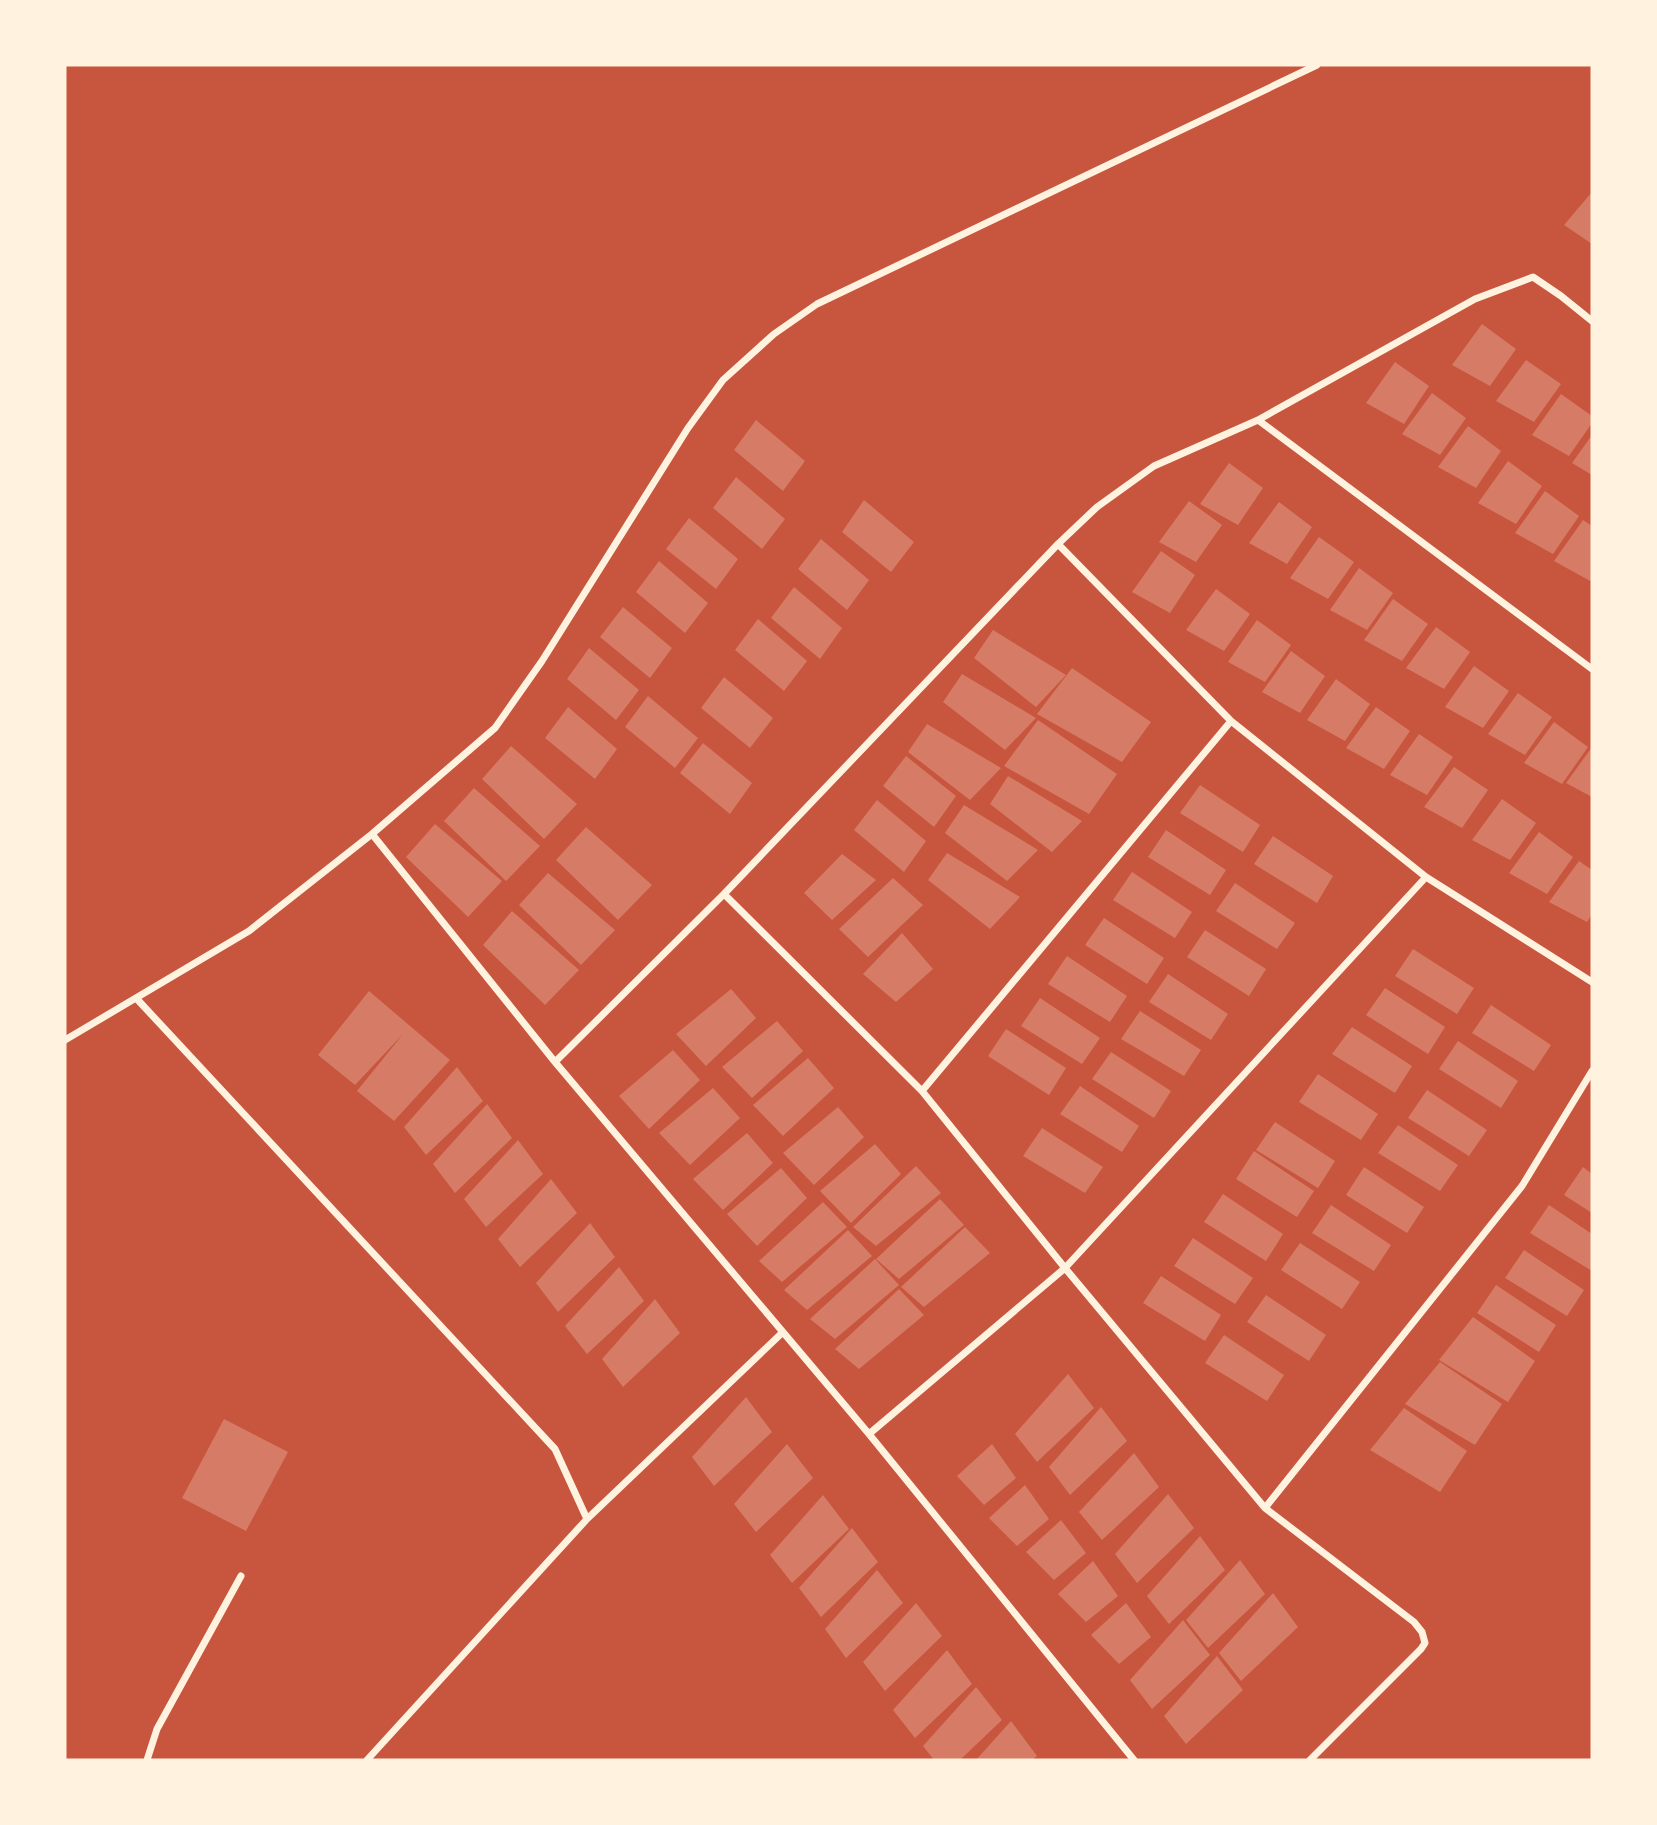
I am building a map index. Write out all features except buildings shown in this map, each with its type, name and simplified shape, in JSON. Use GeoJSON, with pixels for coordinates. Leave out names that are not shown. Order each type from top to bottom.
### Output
{"type":"FeatureCollection","features":[{"type":"Feature","properties":{"kind":"street"},"geometry":{"type":"LineString","coordinates":[[65,1040],[249,931],[372,834],[495,728],[542,662],[688,428],[723,380],[774,334],[817,304],[1317,65]]}},
{"type":"Feature","properties":{"kind":"street"},"geometry":{"type":"LineString","coordinates":[[555,1062],[724,894],[1058,544],[1097,507],[1154,466],[1258,420],[1475,299],[1533,277],[1592,321]]}},
{"type":"Feature","properties":{"kind":"street"},"geometry":{"type":"LineString","coordinates":[[1258,420],[1592,669]]}},
{"type":"Feature","properties":{"kind":"street"},"geometry":{"type":"LineString","coordinates":[[1058,544],[1231,721],[1426,877],[1592,982]]}},
{"type":"Feature","properties":{"kind":"street"},"geometry":{"type":"LineString","coordinates":[[922,1091],[1231,721]]}},
{"type":"Feature","properties":{"kind":"street"},"geometry":{"type":"LineString","coordinates":[[372,834],[555,1062],[869,1434],[1134,1760]]}},
{"type":"Feature","properties":{"kind":"street"},"geometry":{"type":"LineString","coordinates":[[869,1434],[1065,1268],[1426,877]]}},
{"type":"Feature","properties":{"kind":"street"},"geometry":{"type":"LineString","coordinates":[[724,894],[922,1091],[1265,1508],[1414,1622],[1424,1637],[1422,1649],[1310,1760]]}},
{"type":"Feature","properties":{"kind":"street"},"geometry":{"type":"LineString","coordinates":[[136,998],[555,1449],[587,1519]]}},
{"type":"Feature","properties":{"kind":"street"},"geometry":{"type":"LineString","coordinates":[[1265,1508],[1522,1186],[1592,1071]]}},
{"type":"Feature","properties":{"kind":"street"},"geometry":{"type":"LineString","coordinates":[[367,1760],[587,1519],[783,1332]]}},
{"type":"Feature","properties":{"kind":"street"},"geometry":{"type":"LineString","coordinates":[[147,1760],[157,1729],[241,1576]]}}]}
